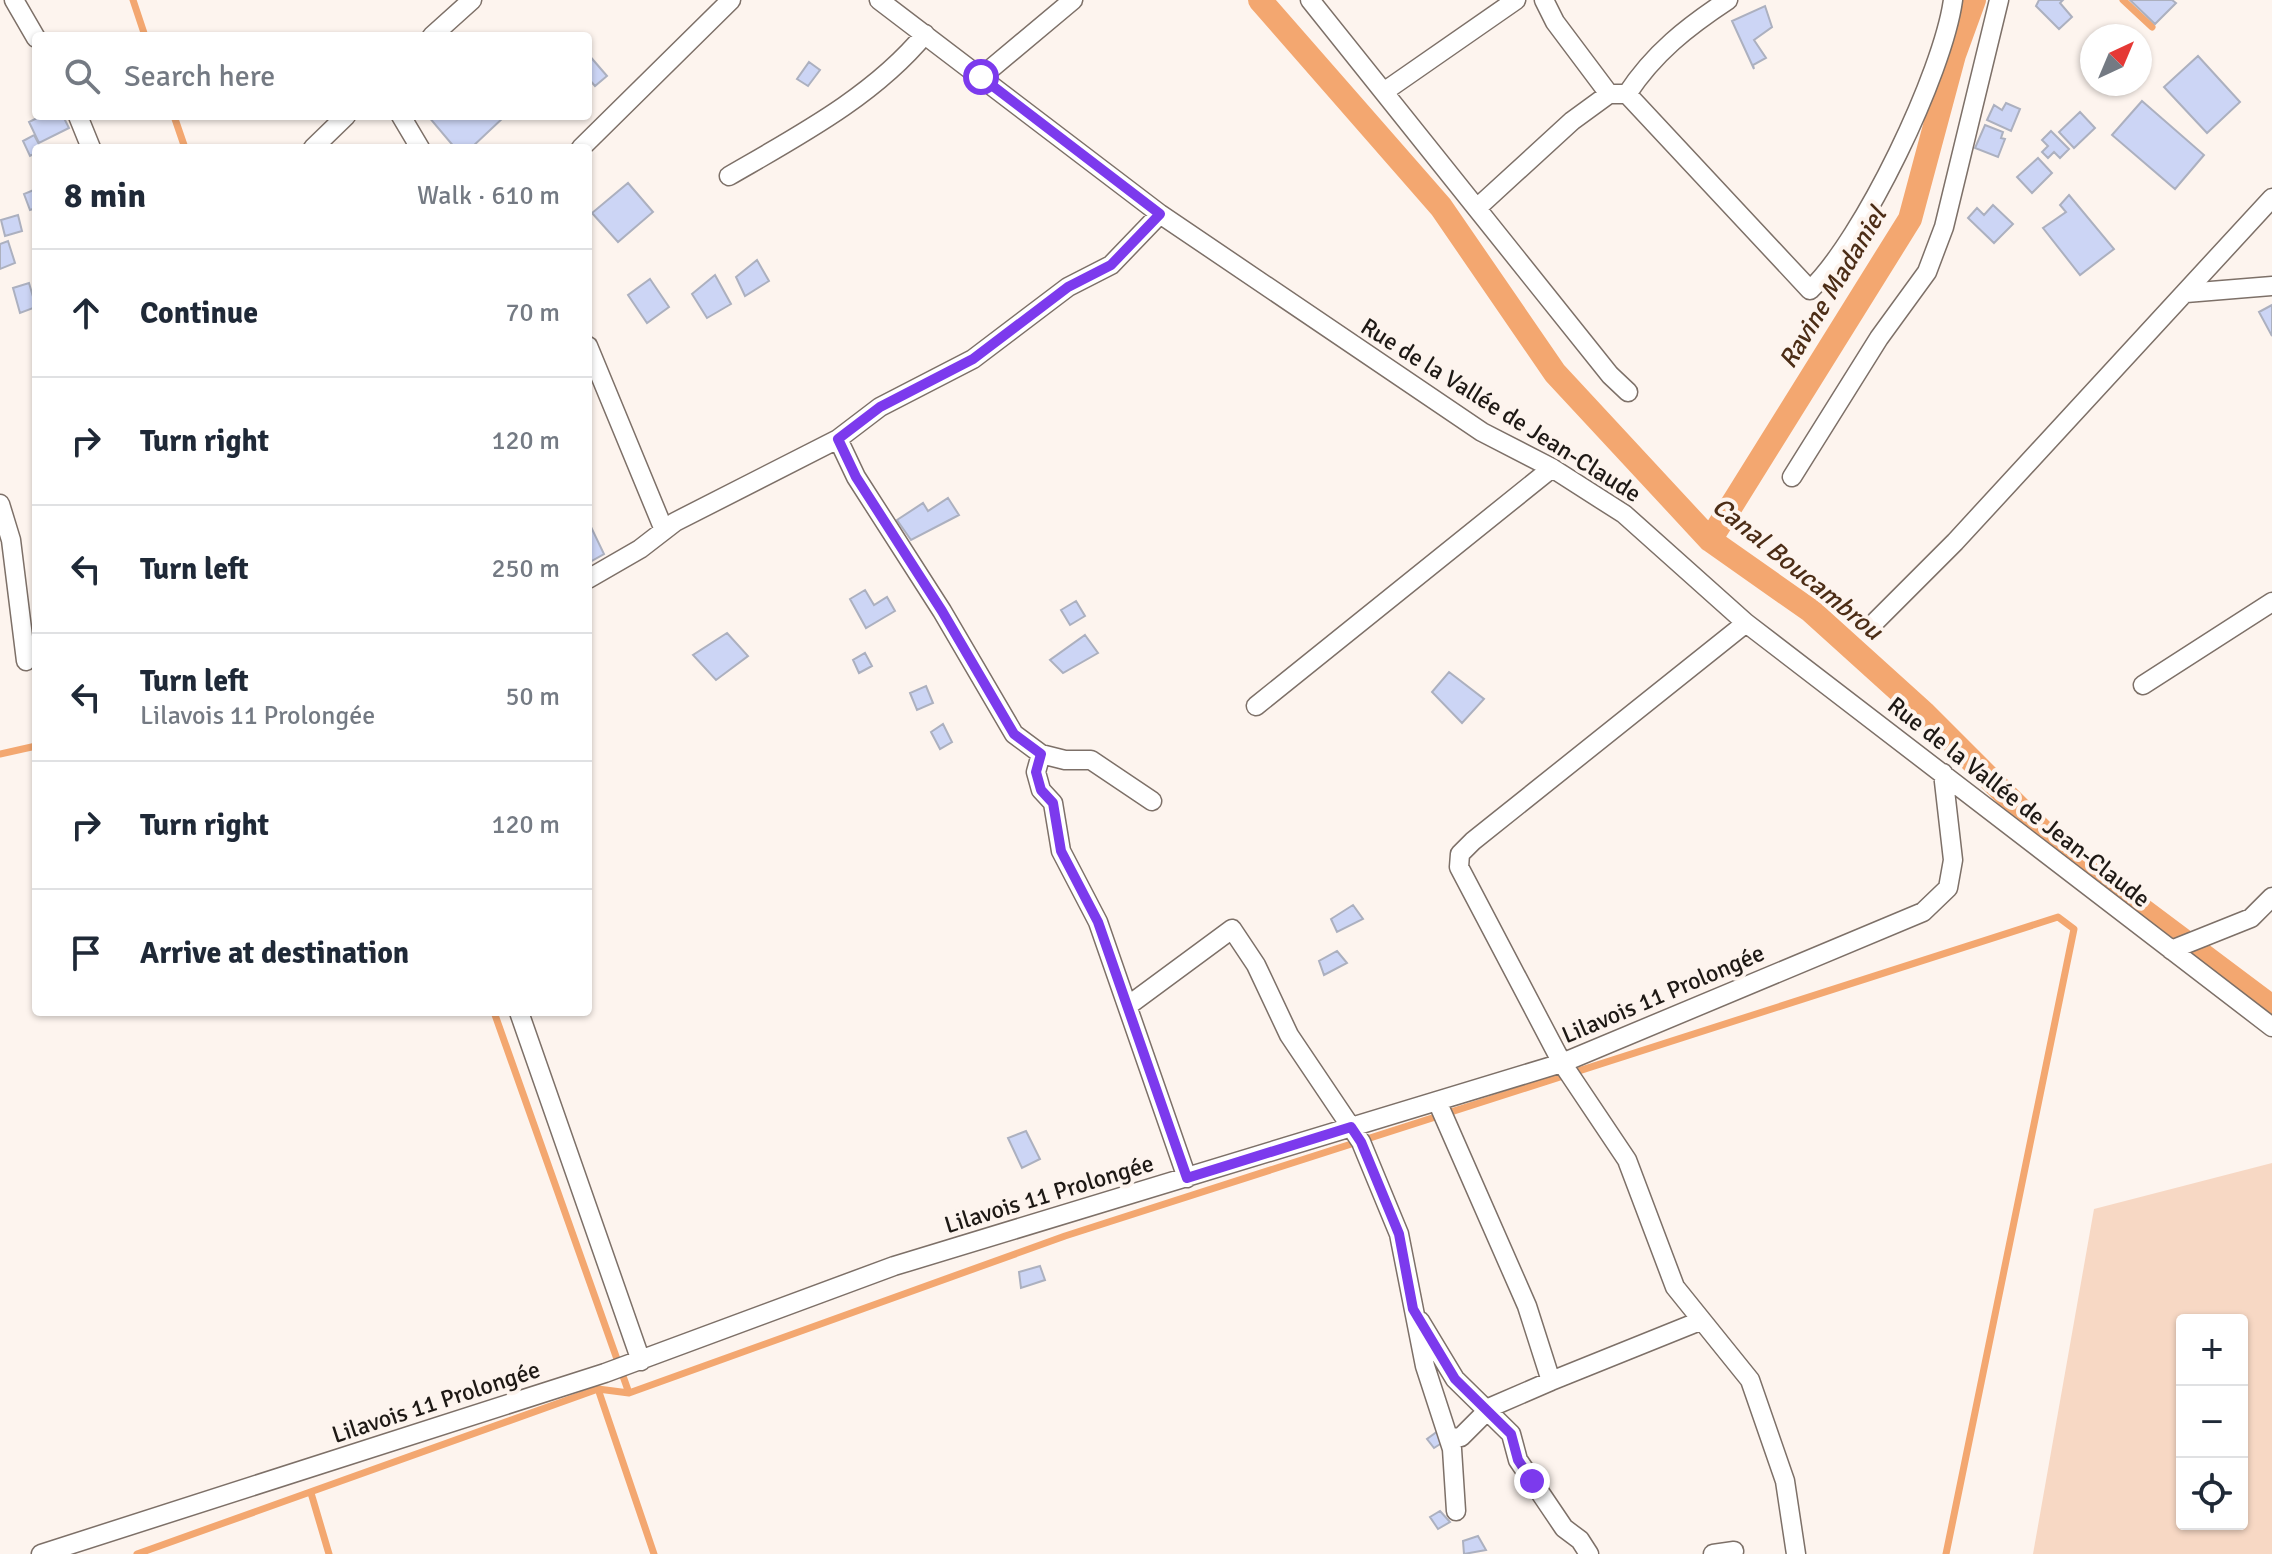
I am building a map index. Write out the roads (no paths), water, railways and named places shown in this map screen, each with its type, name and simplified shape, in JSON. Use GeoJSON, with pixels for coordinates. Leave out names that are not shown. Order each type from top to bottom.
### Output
{"type":"FeatureCollection","features":[{"type":"Feature","properties":{"kind":"street"},"geometry":{"type":"LineString","coordinates":[[14,0],[33,32]]}},
{"type":"Feature","properties":{"kind":"street"},"geometry":{"type":"LineString","coordinates":[[436,32],[472,0]]}},
{"type":"Feature","properties":{"kind":"street"},"geometry":{"type":"LineString","coordinates":[[585,144],[731,0]]}},
{"type":"Feature","properties":{"kind":"street","name":"Rue de la Vallée de Jean-Claude"},"geometry":{"type":"LineString","coordinates":[[879,0],[1160,214],[1482,432],[1552,468],[1624,514],[1746,623],[2272,1027]]}},
{"type":"Feature","properties":{"kind":"street"},"geometry":{"type":"LineString","coordinates":[[981,77],[1073,0]]}},
{"type":"Feature","properties":{"kind":"street"},"geometry":{"type":"LineString","coordinates":[[1310,0],[1628,392]]}},
{"type":"Feature","properties":{"kind":"street"},"geometry":{"type":"LineString","coordinates":[[1385,91],[1516,0]]}},
{"type":"Feature","properties":{"kind":"street"},"geometry":{"type":"LineString","coordinates":[[1544,0],[1555,22],[1618,94],[1810,290],[1851,241],[1920,104],[1949,31],[1953,0]]}},
{"type":"Feature","properties":{"kind":"street"},"geometry":{"type":"LineString","coordinates":[[1477,208],[1572,121],[1618,94],[1688,26],[1728,0]]}},
{"type":"Feature","properties":{"kind":"street"},"geometry":{"type":"LineString","coordinates":[[1792,477],[1879,338],[1927,272],[1944,227],[1999,0]]}},
{"type":"Feature","properties":{"kind":"street"},"geometry":{"type":"LineString","coordinates":[[729,176],[865,92],[902,62],[925,34]]}},
{"type":"Feature","properties":{"kind":"street"},"geometry":{"type":"LineString","coordinates":[[80,120],[89,144]]}},
{"type":"Feature","properties":{"kind":"street"},"geometry":{"type":"LineString","coordinates":[[317,144],[342,120]]}},
{"type":"Feature","properties":{"kind":"street"},"geometry":{"type":"LineString","coordinates":[[403,120],[418,144]]}},
{"type":"Feature","properties":{"kind":"street"},"geometry":{"type":"LineString","coordinates":[[1876,621],[1955,542],[2272,198]]}},
{"type":"Feature","properties":{"kind":"street"},"geometry":{"type":"LineString","coordinates":[[592,576],[664,530],[838,439],[880,407],[973,359],[1068,287],[1111,265],[1160,214]]}},
{"type":"Feature","properties":{"kind":"street"},"geometry":{"type":"LineString","coordinates":[[2186,293],[2272,286]]}},
{"type":"Feature","properties":{"kind":"street"},"geometry":{"type":"LineString","coordinates":[[592,356],[664,530]]}},
{"type":"Feature","properties":{"kind":"street"},"geometry":{"type":"LineString","coordinates":[[838,439],[856,477],[942,611],[1014,734],[1041,754],[1065,760],[1091,760],[1152,801]]}},
{"type":"Feature","properties":{"kind":"street"},"geometry":{"type":"LineString","coordinates":[[1256,706],[1552,468]]}},
{"type":"Feature","properties":{"kind":"street"},"geometry":{"type":"LineString","coordinates":[[0,504],[11,540],[26,661]]}},
{"type":"Feature","properties":{"kind":"street"},"geometry":{"type":"LineString","coordinates":[[2143,685],[2272,602]]}},
{"type":"Feature","properties":{"kind":"street"},"geometry":{"type":"LineString","coordinates":[[1746,623],[1460,854],[1459,867],[1562,1063],[1627,1160],[1675,1287],[1750,1380],[1785,1481],[1796,1554]]}},
{"type":"Feature","properties":{"kind":"street"},"geometry":{"type":"LineString","coordinates":[[1041,754],[1036,772],[1041,790],[1053,803],[1061,851],[1098,922],[1187,1178]]}},
{"type":"Feature","properties":{"kind":"street","name":"Lilavois 11 Prolongée"},"geometry":{"type":"LineString","coordinates":[[41,1554],[641,1361],[894,1266],[1562,1063],[1923,912],[1948,888],[1953,860],[1943,773]]}},
{"type":"Feature","properties":{"kind":"street"},"geometry":{"type":"LineString","coordinates":[[2171,950],[2251,918],[2272,897]]}},
{"type":"Feature","properties":{"kind":"street"},"geometry":{"type":"LineString","coordinates":[[1129,1005],[1232,929],[1256,965],[1289,1035],[1361,1142],[1399,1234],[1425,1366],[1449,1438],[1456,1511]]}},
{"type":"Feature","properties":{"kind":"street"},"geometry":{"type":"LineString","coordinates":[[520,1016],[641,1361]]}},
{"type":"Feature","properties":{"kind":"street"},"geometry":{"type":"LineString","coordinates":[[1437,1101],[1527,1306],[1551,1381]]}},
{"type":"Feature","properties":{"kind":"street"},"geometry":{"type":"LineString","coordinates":[[1413,1309],[1455,1379],[1511,1434],[1518,1460],[1564,1528],[1580,1540],[1589,1554]]}},
{"type":"Feature","properties":{"kind":"street"},"geometry":{"type":"LineString","coordinates":[[1449,1438],[1461,1437],[1487,1410],[1700,1321]]}},
{"type":"Feature","properties":{"kind":"street"},"geometry":{"type":"LineString","coordinates":[[1713,1554],[1734,1551]]}},
{"type":"Feature","properties":{"kind":"waterway"},"geometry":{"type":"LineString","coordinates":[[133,0],[144,32]]}},
{"type":"Feature","properties":{"kind":"waterway","name":"Canal Boucambrou"},"geometry":{"type":"LineString","coordinates":[[1260,0],[1441,207],[1555,373],[1710,540],[1811,611],[1925,714],[2056,845],[2272,1007]]}},
{"type":"Feature","properties":{"kind":"waterway","name":"Ravine Madaniel"},"geometry":{"type":"LineString","coordinates":[[1710,540],[1910,219],[1954,55],[1974,0]]}},
{"type":"Feature","properties":{"kind":"waterway"},"geometry":{"type":"LineString","coordinates":[[2123,0],[2149,24]]}},
{"type":"Feature","properties":{"kind":"waterway"},"geometry":{"type":"LineString","coordinates":[[175,120],[184,144]]}},
{"type":"Feature","properties":{"kind":"waterway"},"geometry":{"type":"LineString","coordinates":[[0,754],[32,747]]}},
{"type":"Feature","properties":{"kind":"waterway"},"geometry":{"type":"LineString","coordinates":[[137,1554],[598,1389],[629,1393],[1065,1236],[2058,917],[2074,929],[1946,1554]]}},
{"type":"Feature","properties":{"kind":"waterway"},"geometry":{"type":"LineString","coordinates":[[495,1016],[629,1393]]}},
{"type":"Feature","properties":{"kind":"waterway"},"geometry":{"type":"LineString","coordinates":[[598,1389],[654,1554]]}},
{"type":"Feature","properties":{"kind":"waterway"},"geometry":{"type":"LineString","coordinates":[[311,1493],[329,1554]]}}]}
